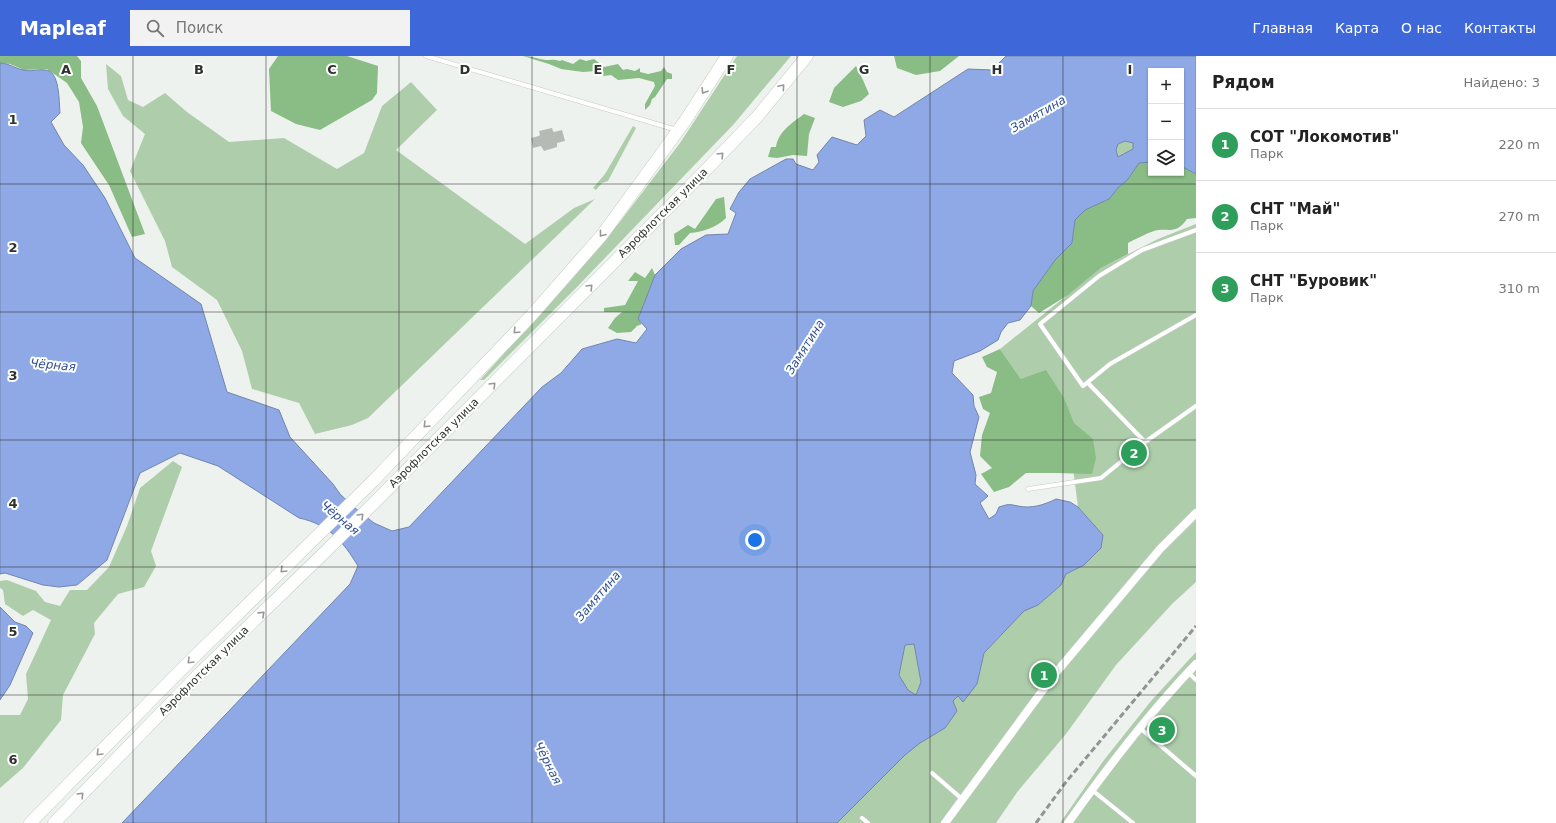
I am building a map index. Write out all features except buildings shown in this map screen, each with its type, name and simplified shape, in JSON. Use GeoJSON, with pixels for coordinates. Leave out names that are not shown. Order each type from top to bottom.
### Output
{"type":"FeatureCollection","features":[{"type":"Feature","properties":{"kind":"main road","name":"Аэрофлотская улица"},"geometry":{"type":"LineString","coordinates":[[30,823],[183,668],[373,481],[535,311],[602,235],[679,130],[727,56]]}},
{"type":"Feature","properties":{"kind":"main road","name":"Аэрофлотская улица"},"geometry":{"type":"LineString","coordinates":[[54,823],[199,674],[324,553],[704,172],[757,117],[808,56]]}},
{"type":"Feature","properties":{"kind":"street"},"geometry":{"type":"LineString","coordinates":[[945,823],[1054,675],[1160,549],[1196,513]]}},
{"type":"Feature","properties":{"kind":"street"},"geometry":{"type":"LineString","coordinates":[[1068,823],[1140,728],[1196,664]]}},
{"type":"Feature","properties":{"kind":"lane"},"geometry":{"type":"LineString","coordinates":[[426,56],[679,130]]}},
{"type":"Feature","properties":{"kind":"lane"},"geometry":{"type":"LineString","coordinates":[[1196,230],[1142,250],[1099,276],[1040,324],[1083,386],[1110,364],[1196,316]]}},
{"type":"Feature","properties":{"kind":"lane"},"geometry":{"type":"LineString","coordinates":[[1088,382],[1146,442]]}},
{"type":"Feature","properties":{"kind":"lane"},"geometry":{"type":"LineString","coordinates":[[1028,489],[1101,478],[1146,442],[1196,406]]}},
{"type":"Feature","properties":{"kind":"lane"},"geometry":{"type":"LineString","coordinates":[[1188,672],[1196,680]]}},
{"type":"Feature","properties":{"kind":"lane"},"geometry":{"type":"LineString","coordinates":[[1140,728],[1196,776]]}},
{"type":"Feature","properties":{"kind":"lane"},"geometry":{"type":"LineString","coordinates":[[932,773],[963,799]]}},
{"type":"Feature","properties":{"kind":"lane"},"geometry":{"type":"LineString","coordinates":[[1092,790],[1133,823]]}},
{"type":"Feature","properties":{"kind":"lane"},"geometry":{"type":"LineString","coordinates":[[862,818],[868,823]]}},
{"type":"Feature","properties":{"kind":"green space"},"geometry":{"type":"Polygon","coordinates":[[[0,56],[77,56],[81,61],[81,78],[97,106],[145,234],[132,237],[109,185],[81,143],[83,127],[79,102],[67,83],[47,69],[24,70],[10,64],[0,63],[0,56]]]}},
{"type":"Feature","properties":{"kind":"green space"},"geometry":{"type":"Polygon","coordinates":[[[278,56],[347,56],[378,66],[377,93],[372,100],[320,130],[296,124],[271,111],[269,69],[278,56]]]}},
{"type":"Feature","properties":{"kind":"green space"},"geometry":{"type":"Polygon","coordinates":[[[523,56],[546,60],[562,60],[573,64],[580,59],[586,61],[594,59],[604,67],[618,64],[623,70],[627,69],[635,71],[640,68],[640,72],[648,74],[661,71],[664,67],[667,72],[672,74],[672,79],[667,79],[645,110],[645,104],[655,86],[654,82],[639,78],[618,80],[611,75],[604,76],[596,71],[583,72],[561,69],[523,56]]]}},
{"type":"Feature","properties":{"kind":"green space"},"geometry":{"type":"Polygon","coordinates":[[[737,56],[791,56],[733,125],[576,288],[484,380],[480,380],[570,281],[619,223],[680,143],[737,56]]]}},
{"type":"Feature","properties":{"kind":"green space"},"geometry":{"type":"Polygon","coordinates":[[[894,56],[959,56],[940,71],[916,75],[897,68],[894,56]]]}},
{"type":"Feature","properties":{"kind":"green space"},"geometry":{"type":"Polygon","coordinates":[[[106,64],[121,76],[128,100],[143,107],[165,93],[187,112],[229,142],[284,138],[337,169],[364,153],[382,106],[411,82],[437,110],[396,150],[525,244],[574,208],[595,199],[368,418],[352,425],[315,434],[299,403],[252,389],[242,351],[217,300],[172,267],[165,241],[130,171],[145,134],[123,116],[108,89],[106,64]]]}},
{"type":"Feature","properties":{"kind":"green space"},"geometry":{"type":"Polygon","coordinates":[[[856,66],[869,94],[861,101],[843,107],[829,102],[834,88],[856,66]]]}},
{"type":"Feature","properties":{"kind":"green space"},"geometry":{"type":"Polygon","coordinates":[[[804,114],[815,118],[809,134],[807,156],[793,155],[777,158],[768,157],[771,147],[776,147],[777,142],[783,132],[790,124],[804,114]]]}},
{"type":"Feature","properties":{"kind":"green space"},"geometry":{"type":"Polygon","coordinates":[[[633,126],[636,128],[608,181],[602,183],[596,190],[593,188],[605,174],[633,126]]]}},
{"type":"Feature","properties":{"kind":"green space"},"geometry":{"type":"Polygon","coordinates":[[[1125,141],[1133,143],[1133,150],[1118,157],[1116,150],[1118,144],[1125,141]]]}},
{"type":"Feature","properties":{"kind":"green space"},"geometry":{"type":"Polygon","coordinates":[[[1148,162],[1148,176],[1184,176],[1184,168],[1196,174],[1196,218],[1187,219],[1183,224],[1175,229],[1154,231],[1128,243],[1128,254],[1101,268],[1068,295],[1039,313],[1031,306],[1033,291],[1055,260],[1072,243],[1075,220],[1085,210],[1109,199],[1128,179],[1139,163],[1148,162]]]}},
{"type":"Feature","properties":{"kind":"green space"},"geometry":{"type":"Polygon","coordinates":[[[724,197],[726,218],[710,228],[700,232],[690,233],[679,245],[675,245],[674,234],[688,225],[695,229],[716,199],[724,197]]]}},
{"type":"Feature","properties":{"kind":"green space"},"geometry":{"type":"Polygon","coordinates":[[[1196,224],[1196,582],[1172,604],[1116,665],[1066,734],[1018,791],[996,823],[837,823],[905,755],[957,711],[953,701],[958,696],[963,701],[977,684],[984,653],[1024,610],[1038,605],[1061,585],[1066,574],[1084,565],[1103,535],[1078,507],[1064,398],[1021,379],[1000,349],[1101,268],[1158,239],[1196,224]]]}},
{"type":"Feature","properties":{"kind":"green space"},"geometry":{"type":"Polygon","coordinates":[[[652,268],[655,275],[638,319],[642,324],[637,326],[631,332],[617,333],[608,328],[615,318],[622,312],[604,312],[604,308],[625,305],[638,281],[628,281],[635,272],[645,278],[652,268]]]}},
{"type":"Feature","properties":{"kind":"green space"},"geometry":{"type":"Polygon","coordinates":[[[1000,349],[1021,379],[1046,370],[1064,398],[1074,423],[1093,439],[1096,458],[1092,474],[1026,473],[1009,487],[994,492],[981,474],[992,468],[980,456],[982,435],[990,413],[983,409],[979,397],[991,393],[997,372],[987,367],[982,357],[1000,349]]]}},
{"type":"Feature","properties":{"kind":"green space"},"geometry":{"type":"Polygon","coordinates":[[[173,461],[182,467],[151,551],[156,566],[144,587],[118,594],[94,623],[95,634],[63,695],[61,720],[23,768],[0,788],[0,715],[20,715],[28,699],[26,674],[51,620],[33,610],[23,616],[5,604],[3,590],[0,588],[0,581],[7,580],[36,591],[45,602],[60,606],[70,590],[87,590],[109,567],[127,526],[140,488],[173,461]]]}},
{"type":"Feature","properties":{"kind":"green space"},"geometry":{"type":"Polygon","coordinates":[[[905,644],[914,644],[921,682],[916,695],[908,690],[899,674],[905,644]]]}},
{"type":"Feature","properties":{"kind":"green space"},"geometry":{"type":"Polygon","coordinates":[[[1196,652],[1196,823],[1060,823],[1104,760],[1151,701],[1196,652]]]}},
{"type":"Feature","properties":{"kind":"water"},"geometry":{"type":"Polygon","coordinates":[[[1006,56],[1196,56],[1196,174],[1184,168],[1184,68],[1148,68],[1148,162],[1139,163],[1128,179],[1109,199],[1085,210],[1075,220],[1072,243],[1055,260],[1033,291],[1031,306],[1020,320],[1008,323],[1001,332],[998,340],[980,351],[954,361],[952,373],[973,395],[974,406],[979,417],[970,452],[976,475],[975,484],[988,496],[980,503],[989,519],[996,514],[999,507],[1010,505],[1033,507],[1056,499],[1070,502],[1078,507],[1103,535],[1101,548],[1084,565],[1066,574],[1061,585],[1038,605],[1024,611],[984,653],[977,684],[963,702],[958,696],[953,701],[957,711],[945,728],[920,743],[905,755],[837,823],[122,823],[350,584],[358,566],[347,549],[326,529],[299,518],[218,466],[180,453],[140,473],[107,560],[77,585],[59,587],[43,585],[5,573],[0,574],[0,63],[26,71],[50,71],[54,75],[58,87],[60,113],[51,122],[64,145],[83,165],[105,198],[135,258],[201,304],[227,392],[279,410],[290,437],[333,484],[340,494],[374,523],[392,531],[409,527],[542,387],[561,373],[582,349],[617,339],[636,343],[647,329],[638,319],[655,275],[681,249],[706,235],[728,234],[736,213],[730,209],[739,192],[750,179],[786,159],[793,159],[796,164],[813,170],[819,162],[817,155],[832,137],[857,145],[866,136],[864,120],[880,110],[894,117],[968,69],[992,70],[1006,56]],[[1125,141],[1118,144],[1116,150],[1118,157],[1133,149],[1133,143],[1125,141]],[[914,644],[905,645],[899,675],[908,690],[916,695],[921,682],[914,644]]]}},
{"type":"Feature","properties":{"kind":"water"},"geometry":{"type":"Polygon","coordinates":[[[0,607],[15,622],[26,626],[33,633],[10,685],[0,700],[0,607]]]}},
{"type":"Feature","properties":{"kind":"railway"},"geometry":{"type":"LineString","coordinates":[[1036,823],[1066,782],[1196,626]]}},
{"type":"Feature","properties":{"kind":"place","name":"СНТ \"Май\""},"geometry":{"type":"Point","coordinates":[1134,453]}},
{"type":"Feature","properties":{"kind":"place","name":"СОТ \"Локомотив\""},"geometry":{"type":"Point","coordinates":[1044,675]}},
{"type":"Feature","properties":{"kind":"place","name":"СНТ \"Буровик\""},"geometry":{"type":"Point","coordinates":[1162,730]}},
{"type":"Feature","properties":{"kind":"water label","name":"Замятина"},"geometry":{"type":"Point","coordinates":[1038,114]}},
{"type":"Feature","properties":{"kind":"water label","name":"Замятина"},"geometry":{"type":"Point","coordinates":[805,347]}},
{"type":"Feature","properties":{"kind":"water label","name":"Чёрная"},"geometry":{"type":"Point","coordinates":[53,365]}},
{"type":"Feature","properties":{"kind":"water label","name":"Чёрная"},"geometry":{"type":"Point","coordinates":[340,518]}},
{"type":"Feature","properties":{"kind":"water label","name":"Замятина"},"geometry":{"type":"Point","coordinates":[598,596]}},
{"type":"Feature","properties":{"kind":"water label","name":"Чёрная"},"geometry":{"type":"Point","coordinates":[548,763]}}]}
